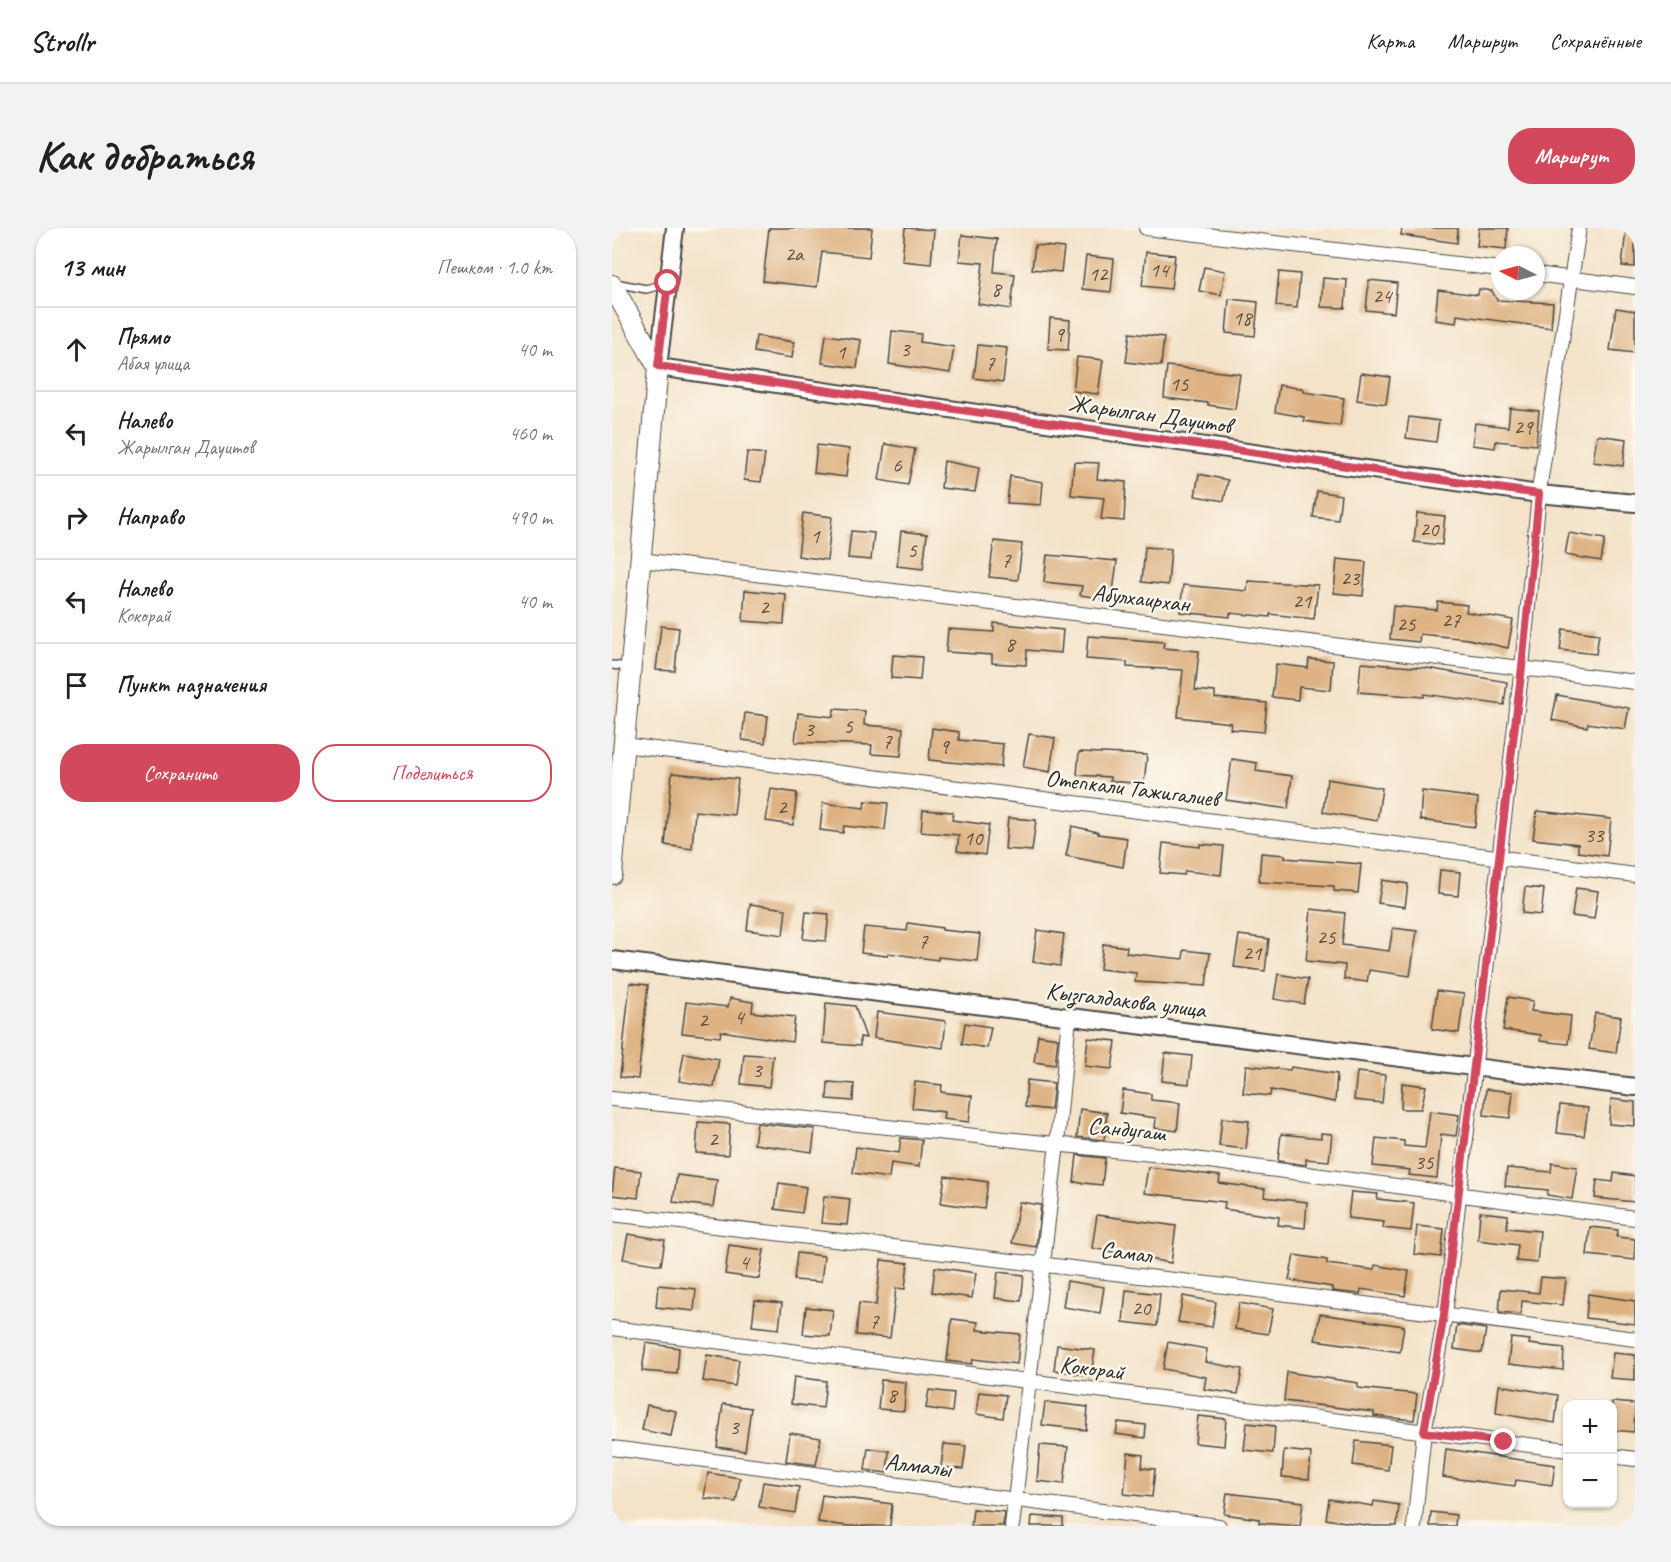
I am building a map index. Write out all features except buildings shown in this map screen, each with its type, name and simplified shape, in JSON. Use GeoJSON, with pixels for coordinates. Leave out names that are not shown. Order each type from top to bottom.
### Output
{"type":"FeatureCollection","features":[{"type":"Feature","properties":{"kind":"main road"},"geometry":{"type":"LineString","coordinates":[[612,283],[658,366],[641,560],[621,666],[624,746],[612,874]]}},
{"type":"Feature","properties":{"kind":"street"},"geometry":{"type":"LineString","coordinates":[[658,366],[675,228]]}},
{"type":"Feature","properties":{"kind":"street"},"geometry":{"type":"LineString","coordinates":[[1146,228],[1491,268]]}},
{"type":"Feature","properties":{"kind":"street"},"geometry":{"type":"LineString","coordinates":[[1414,1526],[1424,1432],[1444,1315],[1522,667],[1539,494],[1579,228]]}},
{"type":"Feature","properties":{"kind":"street"},"geometry":{"type":"LineString","coordinates":[[1545,275],[1635,287]]}},
{"type":"Feature","properties":{"kind":"street","name":"Жарылган Дауитов"},"geometry":{"type":"LineString","coordinates":[[658,366],[1539,494],[1635,503]]}},
{"type":"Feature","properties":{"kind":"street","name":"Абулхаирхан"},"geometry":{"type":"LineString","coordinates":[[641,560],[1635,682]]}},
{"type":"Feature","properties":{"kind":"street","name":"Отепкали Тажигалиев"},"geometry":{"type":"LineString","coordinates":[[624,746],[1635,875]]}},
{"type":"Feature","properties":{"kind":"street","name":"Кызгалдакова улица"},"geometry":{"type":"LineString","coordinates":[[612,960],[1635,1087]]}},
{"type":"Feature","properties":{"kind":"street"},"geometry":{"type":"LineString","coordinates":[[1012,1526],[1057,1144],[1069,1017]]}},
{"type":"Feature","properties":{"kind":"street","name":"Сандугаш"},"geometry":{"type":"LineString","coordinates":[[612,1099],[1172,1156],[1635,1218]]}},
{"type":"Feature","properties":{"kind":"street","name":"Самал"},"geometry":{"type":"LineString","coordinates":[[612,1214],[1635,1339]]}},
{"type":"Feature","properties":{"kind":"street","name":"Кокорай"},"geometry":{"type":"LineString","coordinates":[[612,1328],[1563,1449]]}},
{"type":"Feature","properties":{"kind":"street","name":"Алмалы"},"geometry":{"type":"LineString","coordinates":[[612,1448],[1219,1526]]}},
{"type":"Feature","properties":{"kind":"street"},"geometry":{"type":"LineString","coordinates":[[1617,1457],[1635,1459]]}},
{"type":"Feature","properties":{"kind":"lane"},"geometry":{"type":"LineString","coordinates":[[612,283],[646,289],[668,283]]}},
{"type":"Feature","properties":{"kind":"route"},"geometry":{"type":"LineString","coordinates":[[668,283],[658,366],[1539,494],[1522,667],[1444,1315],[1424,1432],[1504,1442]]}}]}
